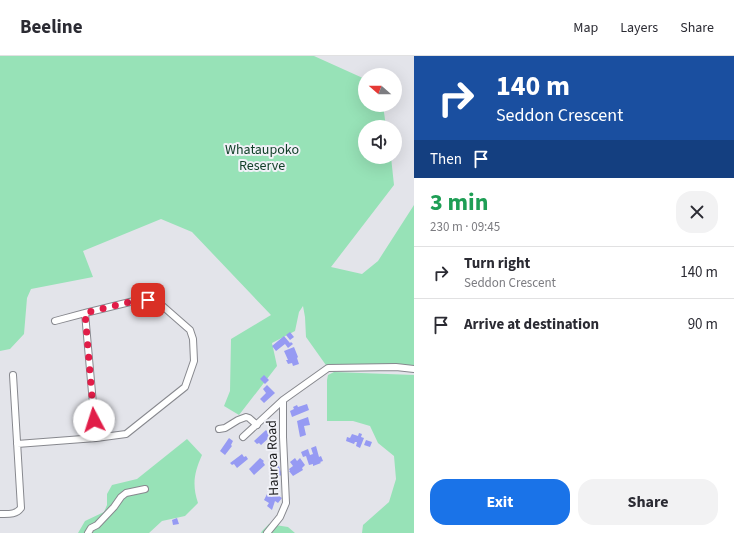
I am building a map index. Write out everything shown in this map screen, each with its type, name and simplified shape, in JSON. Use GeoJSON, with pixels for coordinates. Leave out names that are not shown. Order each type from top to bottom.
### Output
{"type":"FeatureCollection","features":[{"type":"Feature","properties":{"kind":"street"},"geometry":{"type":"LineString","coordinates":[[17,444],[96,438],[126,434],[185,387],[194,361],[193,339],[190,330],[158,302],[148,300],[134,301],[55,321]]}},
{"type":"Feature","properties":{"kind":"street"},"geometry":{"type":"LineString","coordinates":[[85,313],[96,438]]}},
{"type":"Feature","properties":{"kind":"street","name":"Hauroa Road"},"geometry":{"type":"LineString","coordinates":[[243,437],[283,400],[328,368],[396,367],[414,369]]}},
{"type":"Feature","properties":{"kind":"street"},"geometry":{"type":"LineString","coordinates":[[0,514],[15,513],[21,508],[14,375]]}},
{"type":"Feature","properties":{"kind":"street","name":"Hauroa Road"},"geometry":{"type":"LineString","coordinates":[[267,533],[280,517],[286,503],[283,400]]}},
{"type":"Feature","properties":{"kind":"street"},"geometry":{"type":"LineString","coordinates":[[219,429],[225,428],[246,417],[257,425]]}},
{"type":"Feature","properties":{"kind":"street"},"geometry":{"type":"LineString","coordinates":[[88,533],[91,528],[97,525],[126,493],[146,489]]}},
{"type":"Feature","properties":{"kind":"green space","name":"Whataupoko Reserve"},"geometry":{"type":"Polygon","coordinates":[[[0,56],[314,56],[358,76],[358,112],[384,112],[385,120],[358,120],[358,164],[392,164],[394,185],[331,267],[362,274],[378,261],[414,205],[414,369],[328,368],[306,337],[303,306],[299,312],[295,331],[272,343],[277,366],[239,415],[224,406],[230,391],[231,339],[271,315],[192,232],[161,219],[83,251],[93,277],[31,289],[27,298],[24,334],[10,349],[0,351],[0,56]]]}},
{"type":"Feature","properties":{"kind":"green space"},"geometry":{"type":"Polygon","coordinates":[[[334,372],[414,375],[414,533],[362,533],[363,525],[389,502],[396,479],[394,456],[378,443],[370,426],[353,421],[327,421],[327,380],[328,375],[334,372]]]}},
{"type":"Feature","properties":{"kind":"green space"},"geometry":{"type":"Polygon","coordinates":[[[187,439],[202,455],[195,479],[195,490],[198,503],[185,516],[162,521],[149,533],[78,533],[85,521],[104,512],[107,505],[107,494],[112,485],[137,479],[187,439]]]}},
{"type":"Feature","properties":{"kind":"green space"},"geometry":{"type":"Polygon","coordinates":[[[269,524],[288,527],[295,533],[261,533],[269,524]]]}},
{"type":"Feature","properties":{"kind":"building"},"geometry":{"type":"Polygon","coordinates":[[[290,332],[294,337],[290,340],[286,335],[290,332]]]}},
{"type":"Feature","properties":{"kind":"building"},"geometry":{"type":"Polygon","coordinates":[[[284,336],[290,343],[291,342],[293,344],[288,348],[285,344],[276,351],[272,346],[284,336]]]}},
{"type":"Feature","properties":{"kind":"building"},"geometry":{"type":"Polygon","coordinates":[[[294,347],[299,364],[293,366],[292,363],[288,364],[284,351],[294,347]]]}},
{"type":"Feature","properties":{"kind":"building"},"geometry":{"type":"Polygon","coordinates":[[[264,375],[269,380],[265,384],[260,379],[264,375]]]}},
{"type":"Feature","properties":{"kind":"building"},"geometry":{"type":"Polygon","coordinates":[[[267,385],[275,393],[264,403],[260,399],[266,393],[263,389],[267,385]]]}},
{"type":"Feature","properties":{"kind":"building"},"geometry":{"type":"Polygon","coordinates":[[[307,404],[309,410],[292,417],[290,411],[294,409],[293,407],[307,404]]]}},
{"type":"Feature","properties":{"kind":"building"},"geometry":{"type":"Polygon","coordinates":[[[308,417],[310,425],[304,426],[306,435],[300,437],[297,421],[308,417]]]}},
{"type":"Feature","properties":{"kind":"building"},"geometry":{"type":"Polygon","coordinates":[[[266,430],[271,436],[261,445],[259,443],[257,444],[254,441],[266,430]]]}},
{"type":"Feature","properties":{"kind":"building"},"geometry":{"type":"Polygon","coordinates":[[[359,433],[362,434],[361,437],[364,438],[360,448],[356,446],[357,442],[354,444],[346,441],[347,437],[350,438],[352,434],[358,436],[359,433]]]}},
{"type":"Feature","properties":{"kind":"building"},"geometry":{"type":"Polygon","coordinates":[[[229,438],[233,441],[232,446],[225,455],[220,451],[229,438]]]}},
{"type":"Feature","properties":{"kind":"building"},"geometry":{"type":"Polygon","coordinates":[[[366,440],[372,442],[370,447],[364,445],[366,440]]]}},
{"type":"Feature","properties":{"kind":"building"},"geometry":{"type":"Polygon","coordinates":[[[316,446],[319,457],[321,456],[323,461],[313,466],[313,464],[309,465],[306,456],[303,457],[301,452],[308,449],[310,455],[313,454],[311,448],[316,446]]]}},
{"type":"Feature","properties":{"kind":"building"},"geometry":{"type":"Polygon","coordinates":[[[242,454],[248,459],[237,468],[234,464],[232,465],[230,463],[242,454]]]}},
{"type":"Feature","properties":{"kind":"building"},"geometry":{"type":"Polygon","coordinates":[[[260,458],[264,461],[263,462],[265,465],[254,475],[249,469],[260,458]]]}},
{"type":"Feature","properties":{"kind":"building"},"geometry":{"type":"Polygon","coordinates":[[[295,458],[297,461],[300,458],[305,465],[302,468],[303,470],[293,476],[289,469],[293,466],[290,462],[295,458]]]}},
{"type":"Feature","properties":{"kind":"building"},"geometry":{"type":"Polygon","coordinates":[[[278,463],[282,475],[271,479],[270,477],[272,476],[270,472],[275,471],[272,465],[278,463]]]}},
{"type":"Feature","properties":{"kind":"building"},"geometry":{"type":"Polygon","coordinates":[[[274,493],[282,498],[278,503],[275,501],[272,510],[267,506],[269,503],[264,500],[267,494],[272,497],[274,493]]]}},
{"type":"Feature","properties":{"kind":"building"},"geometry":{"type":"Polygon","coordinates":[[[177,518],[179,524],[173,525],[172,520],[177,518]]]}},
{"type":"Feature","properties":{"kind":"route"},"geometry":{"type":"LineString","coordinates":[[94,420],[85,313],[134,301],[148,300]]}}]}
